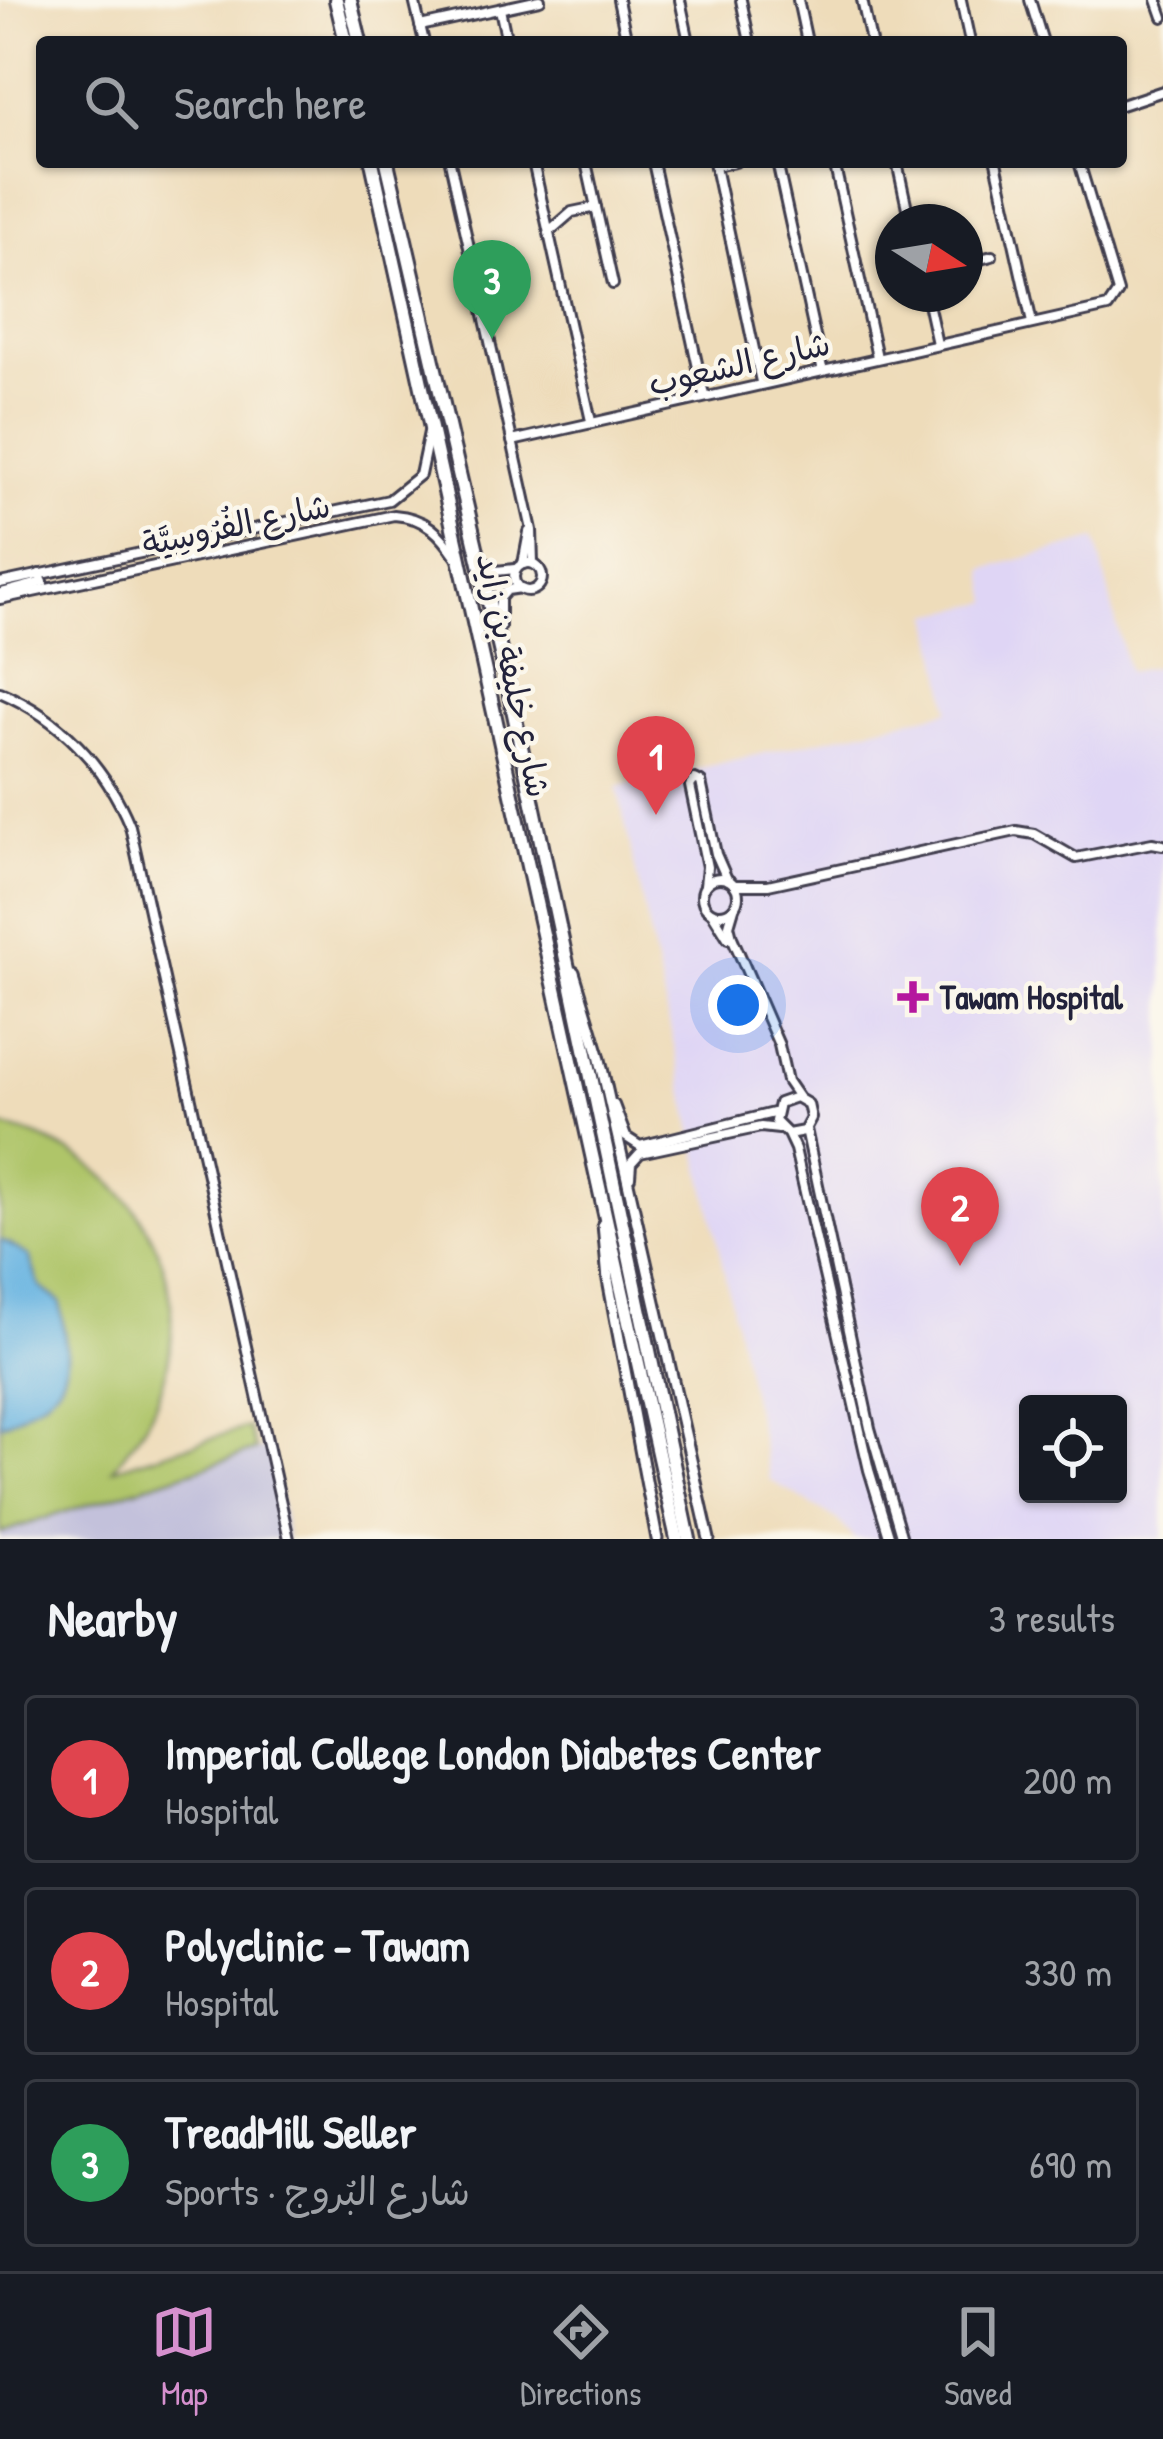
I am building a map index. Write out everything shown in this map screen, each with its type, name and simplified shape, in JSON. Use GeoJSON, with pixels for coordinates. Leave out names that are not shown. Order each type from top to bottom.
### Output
{"type":"FeatureCollection","features":[{"type":"Feature","properties":{"kind":"highway"},"geometry":{"type":"LineString","coordinates":[[335,0],[344,36]]}},
{"type":"Feature","properties":{"kind":"highway"},"geometry":{"type":"LineString","coordinates":[[350,0],[359,36]]}},
{"type":"Feature","properties":{"kind":"highway","name":"شارع خليفة بن زايد"},"geometry":{"type":"LineString","coordinates":[[373,168],[677,1539]]}},
{"type":"Feature","properties":{"kind":"highway","name":"شارع خليفة بن زايد"},"geometry":{"type":"LineString","coordinates":[[388,168],[506,676],[689,1539]]}},
{"type":"Feature","properties":{"kind":"main road","name":"شارع خليفة بن زايد"},"geometry":{"type":"LineString","coordinates":[[563,944],[592,1027],[709,1539]]}},
{"type":"Feature","properties":{"kind":"main road","name":"شارع خليفة بن زايد"},"geometry":{"type":"LineString","coordinates":[[603,1200],[608,1280],[657,1539]]}},
{"type":"Feature","properties":{"kind":"street"},"geometry":{"type":"LineString","coordinates":[[415,0],[422,36]]}},
{"type":"Feature","properties":{"kind":"street"},"geometry":{"type":"LineString","coordinates":[[420,26],[540,0]]}},
{"type":"Feature","properties":{"kind":"street"},"geometry":{"type":"LineString","coordinates":[[618,0],[626,36]]}},
{"type":"Feature","properties":{"kind":"street"},"geometry":{"type":"LineString","coordinates":[[680,0],[688,36]]}},
{"type":"Feature","properties":{"kind":"street"},"geometry":{"type":"LineString","coordinates":[[741,0],[749,36]]}},
{"type":"Feature","properties":{"kind":"street"},"geometry":{"type":"LineString","coordinates":[[798,0],[806,36]]}},
{"type":"Feature","properties":{"kind":"street"},"geometry":{"type":"LineString","coordinates":[[862,0],[870,36]]}},
{"type":"Feature","properties":{"kind":"street"},"geometry":{"type":"LineString","coordinates":[[961,0],[969,36]]}},
{"type":"Feature","properties":{"kind":"street"},"geometry":{"type":"LineString","coordinates":[[1030,0],[1041,36]]}},
{"type":"Feature","properties":{"kind":"street"},"geometry":{"type":"LineString","coordinates":[[1157,0],[1163,17]]}},
{"type":"Feature","properties":{"kind":"street"},"geometry":{"type":"LineString","coordinates":[[500,10],[506,36]]}},
{"type":"Feature","properties":{"kind":"street"},"geometry":{"type":"LineString","coordinates":[[1127,102],[1163,91]]}},
{"type":"Feature","properties":{"kind":"street"},"geometry":{"type":"LineString","coordinates":[[451,168],[528,519],[524,565],[514,579],[520,588]]}},
{"type":"Feature","properties":{"kind":"street"},"geometry":{"type":"LineString","coordinates":[[534,168],[591,422]]}},
{"type":"Feature","properties":{"kind":"street"},"geometry":{"type":"LineString","coordinates":[[587,168],[613,284]]}},
{"type":"Feature","properties":{"kind":"street"},"geometry":{"type":"LineString","coordinates":[[654,168],[704,395]]}},
{"type":"Feature","properties":{"kind":"street"},"geometry":{"type":"LineString","coordinates":[[716,168],[761,382]]}},
{"type":"Feature","properties":{"kind":"street"},"geometry":{"type":"LineString","coordinates":[[778,168],[822,368]]}},
{"type":"Feature","properties":{"kind":"street"},"geometry":{"type":"LineString","coordinates":[[835,168],[877,357]]}},
{"type":"Feature","properties":{"kind":"street"},"geometry":{"type":"LineString","coordinates":[[898,168],[906,204]]}},
{"type":"Feature","properties":{"kind":"street"},"geometry":{"type":"LineString","coordinates":[[998,168],[1032,323]]}},
{"type":"Feature","properties":{"kind":"street","name":"شارع الشعوب"},"geometry":{"type":"LineString","coordinates":[[512,441],[1108,307],[1118,296],[1081,168]]}},
{"type":"Feature","properties":{"kind":"street"},"geometry":{"type":"LineString","coordinates":[[549,232],[572,212],[596,207]]}},
{"type":"Feature","properties":{"kind":"street"},"geometry":{"type":"LineString","coordinates":[[983,258],[992,256]]}},
{"type":"Feature","properties":{"kind":"street"},"geometry":{"type":"LineString","coordinates":[[930,312],[937,344]]}},
{"type":"Feature","properties":{"kind":"street","name":"شارع الفُرُوسِيَّة"},"geometry":{"type":"LineString","coordinates":[[0,583],[389,500],[420,475],[430,424]]}},
{"type":"Feature","properties":{"kind":"street","name":"شارع الفُرُوسِيَّة"},"geometry":{"type":"LineString","coordinates":[[0,596],[394,515],[433,528],[462,566]]}},
{"type":"Feature","properties":{"kind":"street"},"geometry":{"type":"LineString","coordinates":[[478,553],[496,572],[524,565],[542,572],[534,590],[507,590],[498,604],[506,676]]}},
{"type":"Feature","properties":{"kind":"street"},"geometry":{"type":"LineString","coordinates":[[0,596],[42,583],[39,574]]}},
{"type":"Feature","properties":{"kind":"street"},"geometry":{"type":"LineString","coordinates":[[0,692],[44,716],[81,748],[108,782],[130,826],[289,1539]]}},
{"type":"Feature","properties":{"kind":"street"},"geometry":{"type":"LineString","coordinates":[[890,1539],[869,1470],[795,1149],[777,1107],[783,1083],[778,1055],[725,932],[702,902],[707,868],[690,786],[693,780],[701,782],[716,854],[731,882],[736,906],[730,920],[732,937],[782,1054],[787,1081],[811,1112],[806,1129],[842,1302],[870,1428],[902,1539]]}},
{"type":"Feature","properties":{"kind":"street"},"geometry":{"type":"LineString","coordinates":[[705,885],[715,878],[768,885],[1020,831],[1076,858],[1152,843],[1163,845]]}},
{"type":"Feature","properties":{"kind":"street"},"geometry":{"type":"LineString","coordinates":[[713,914],[725,914],[768,885]]}},
{"type":"Feature","properties":{"kind":"street"},"geometry":{"type":"LineString","coordinates":[[609,1098],[626,1137],[640,1146],[777,1107],[789,1097],[800,1098]]}},
{"type":"Feature","properties":{"kind":"street"},"geometry":{"type":"LineString","coordinates":[[629,1191],[631,1163],[640,1154],[761,1127],[784,1132],[806,1129]]}},
{"type":"Feature","properties":{"kind":"street"},"geometry":{"type":"LineString","coordinates":[[824,1277],[834,1299],[842,1302]]}},
{"type":"Feature","properties":{"kind":"shaded area","name":"Tawam Hospital"},"geometry":{"type":"Polygon","coordinates":[[[1096,539],[1128,672],[1163,665],[1163,1539],[854,1539],[839,1521],[770,1480],[617,787],[950,710],[931,614],[990,602],[984,569],[1096,539]]]}},
{"type":"Feature","properties":{"kind":"shaded area"},"geometry":{"type":"Polygon","coordinates":[[[270,1446],[288,1539],[0,1539],[0,1533],[270,1446]]]}},
{"type":"Feature","properties":{"kind":"green space"},"geometry":{"type":"Polygon","coordinates":[[[0,1126],[47,1141],[87,1163],[121,1193],[147,1229],[164,1269],[172,1313],[169,1359],[150,1416],[113,1469],[248,1427],[256,1450],[0,1533],[0,1126]]]}},
{"type":"Feature","properties":{"kind":"water"},"geometry":{"type":"Polygon","coordinates":[[[0,1239],[29,1256],[40,1287],[60,1302],[66,1362],[58,1386],[48,1396],[0,1425],[0,1239]]]}},
{"type":"Feature","properties":{"kind":"place","name":"TreadMill Seller"},"geometry":{"type":"Point","coordinates":[492,339]}},
{"type":"Feature","properties":{"kind":"place","name":"Imperial College London Diabetes Center"},"geometry":{"type":"Point","coordinates":[656,815]}},
{"type":"Feature","properties":{"kind":"place","name":"Tawam Hospital"},"geometry":{"type":"Point","coordinates":[913,997]}},
{"type":"Feature","properties":{"kind":"place","name":"Polyclinic - Tawam"},"geometry":{"type":"Point","coordinates":[960,1266]}}]}
